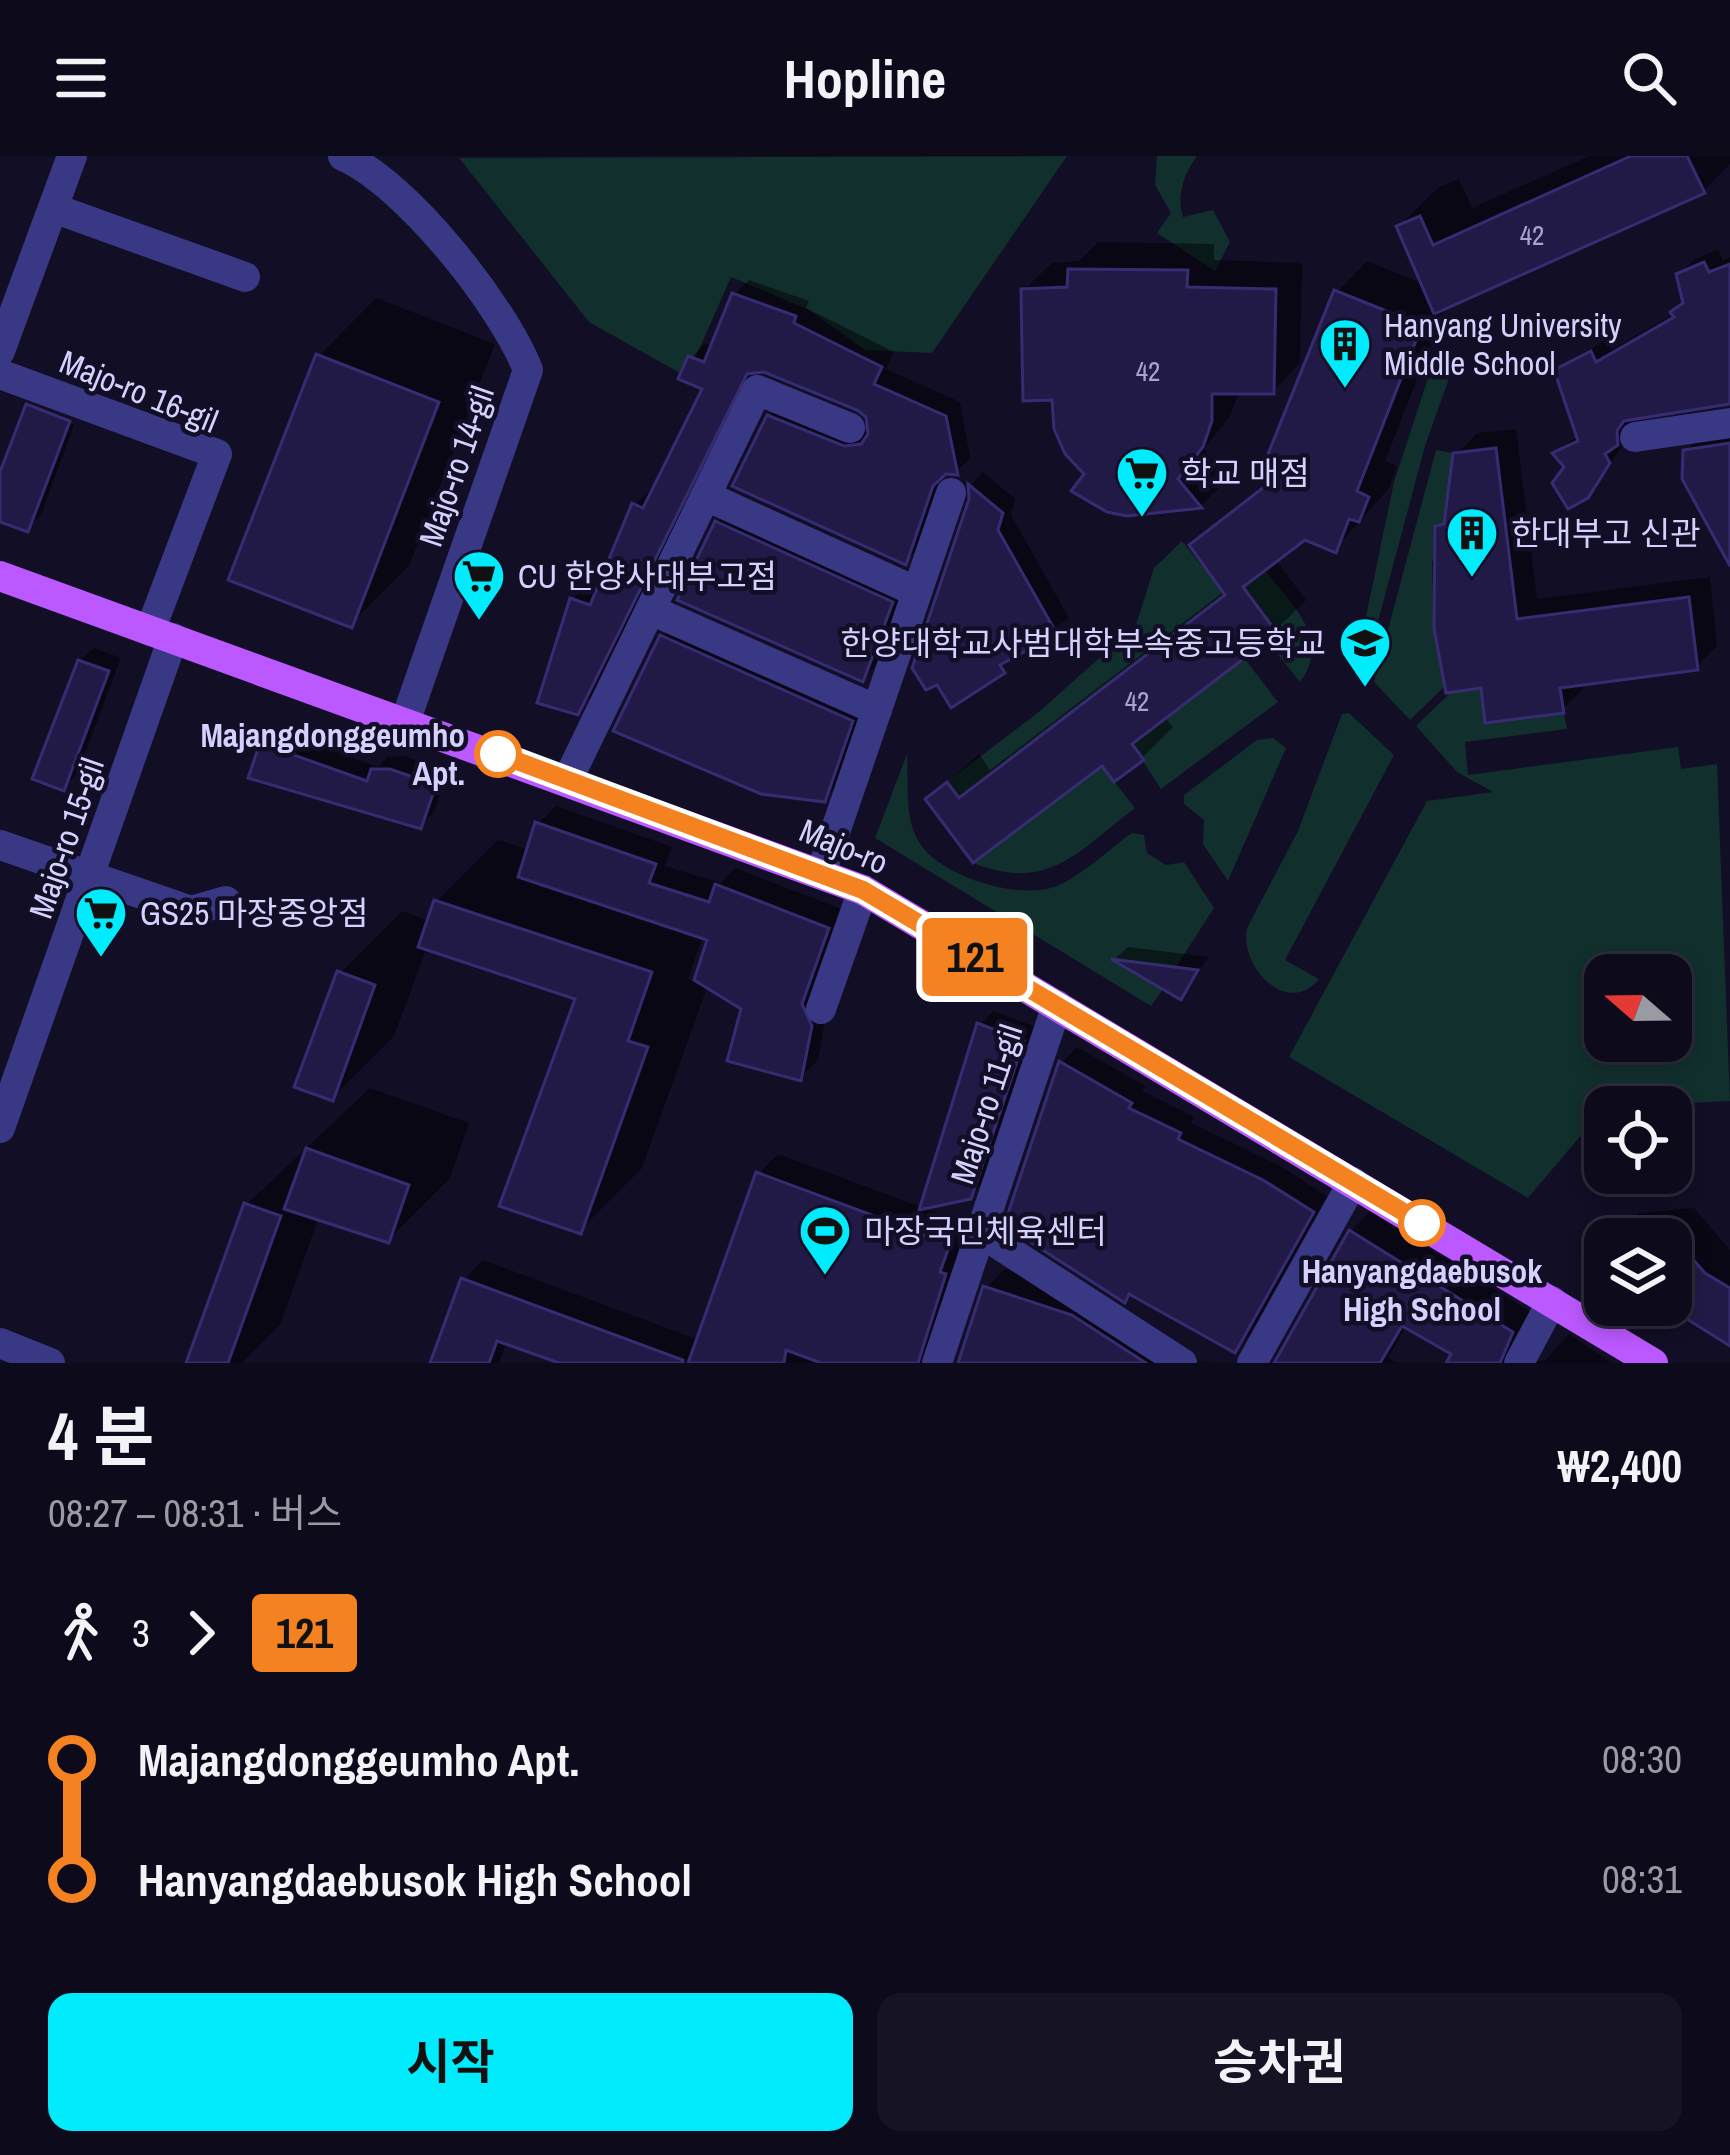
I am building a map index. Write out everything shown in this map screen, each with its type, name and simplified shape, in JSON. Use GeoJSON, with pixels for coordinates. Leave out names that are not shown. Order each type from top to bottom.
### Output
{"type":"FeatureCollection","features":[{"type":"Feature","properties":{"kind":"main road","name":"Majo-ro"},"geometry":{"type":"LineString","coordinates":[[0,576],[863,890],[1653,1363]]}},
{"type":"Feature","properties":{"kind":"street"},"geometry":{"type":"LineString","coordinates":[[0,351],[72,156]]}},
{"type":"Feature","properties":{"kind":"street","name":"Majo-ro 14-gil"},"geometry":{"type":"LineString","coordinates":[[343,156],[404,196],[515,337],[528,370],[405,722]]}},
{"type":"Feature","properties":{"kind":"street"},"geometry":{"type":"LineString","coordinates":[[53,208],[245,277]]}},
{"type":"Feature","properties":{"kind":"street","name":"Majo-ro 16-gil"},"geometry":{"type":"LineString","coordinates":[[0,374],[218,454],[161,634]]}},
{"type":"Feature","properties":{"kind":"street"},"geometry":{"type":"LineString","coordinates":[[568,779],[757,390],[850,428]]}},
{"type":"Feature","properties":{"kind":"street"},"geometry":{"type":"LineString","coordinates":[[1635,437],[1730,423]]}},
{"type":"Feature","properties":{"kind":"street"},"geometry":{"type":"LineString","coordinates":[[821,873],[950,494]]}},
{"type":"Feature","properties":{"kind":"street"},"geometry":{"type":"LineString","coordinates":[[706,496],[917,592]]}},
{"type":"Feature","properties":{"kind":"street"},"geometry":{"type":"LineString","coordinates":[[651,610],[877,710]]}},
{"type":"Feature","properties":{"kind":"street","name":"Majo-ro 15-gil"},"geometry":{"type":"LineString","coordinates":[[0,1128],[91,878],[161,634]]}},
{"type":"Feature","properties":{"kind":"street"},"geometry":{"type":"LineString","coordinates":[[0,845],[191,911],[226,901]]}},
{"type":"Feature","properties":{"kind":"street"},"geometry":{"type":"LineString","coordinates":[[821,1010],[863,890]]}},
{"type":"Feature","properties":{"kind":"street","name":"Majo-ro 11-gil"},"geometry":{"type":"LineString","coordinates":[[937,1363],[1057,1005]]}},
{"type":"Feature","properties":{"kind":"street"},"geometry":{"type":"LineString","coordinates":[[1252,1363],[1353,1182]]}},
{"type":"Feature","properties":{"kind":"street"},"geometry":{"type":"LineString","coordinates":[[981,1233],[1182,1363]]}},
{"type":"Feature","properties":{"kind":"street"},"geometry":{"type":"LineString","coordinates":[[1519,1363],[1552,1300]]}},
{"type":"Feature","properties":{"kind":"street"},"geometry":{"type":"LineString","coordinates":[[0,1342],[50,1363]]}},
{"type":"Feature","properties":{"kind":"green space"},"geometry":{"type":"Polygon","coordinates":[[[1067,156],[932,353],[865,350],[809,310],[731,277],[687,377],[589,322],[459,158],[1067,156]]]}},
{"type":"Feature","properties":{"kind":"green space"},"geometry":{"type":"Polygon","coordinates":[[[1157,156],[1197,156],[1182,185],[1181,209],[1183,217],[1213,210],[1230,242],[1215,271],[1157,233],[1171,213],[1155,185],[1157,156]]]}},
{"type":"Feature","properties":{"kind":"green space"},"geometry":{"type":"Polygon","coordinates":[[[1458,353],[1425,446],[1376,629],[1364,626],[1394,482],[1435,357],[1458,353]]]}},
{"type":"Feature","properties":{"kind":"green space"},"geometry":{"type":"Polygon","coordinates":[[[1436,450],[1453,453],[1444,524],[1435,526],[1438,560],[1432,561],[1434,628],[1445,686],[1410,720],[1374,682],[1436,450]]]}},
{"type":"Feature","properties":{"kind":"green space"},"geometry":{"type":"Polygon","coordinates":[[[1182,541],[1225,595],[959,798],[947,782],[1040,711],[1136,625],[1154,568],[1182,541]]]}},
{"type":"Feature","properties":{"kind":"green space"},"geometry":{"type":"Polygon","coordinates":[[[1265,570],[1296,609],[1310,637],[1309,666],[1300,682],[1267,641],[1277,632],[1243,587],[1265,570]]]}},
{"type":"Feature","properties":{"kind":"green space"},"geometry":{"type":"Polygon","coordinates":[[[1244,658],[1278,702],[1161,789],[1132,744],[1244,658]]]}},
{"type":"Feature","properties":{"kind":"green space"},"geometry":{"type":"Polygon","coordinates":[[[1481,688],[1486,723],[1564,713],[1567,729],[1465,742],[1468,775],[1678,747],[1681,769],[1717,764],[1730,1101],[1692,1103],[1692,1086],[1584,1086],[1584,1132],[1528,1198],[1289,1057],[1427,801],[1493,792],[1457,772],[1416,726],[1450,693],[1481,688]]]}},
{"type":"Feature","properties":{"kind":"green space"},"geometry":{"type":"Polygon","coordinates":[[[1349,713],[1394,755],[1285,960],[1319,979],[1293,993],[1280,990],[1258,971],[1246,943],[1247,928],[1298,831],[1342,714],[1349,713]]]}},
{"type":"Feature","properties":{"kind":"green space"},"geometry":{"type":"Polygon","coordinates":[[[1273,738],[1286,748],[1228,881],[1203,844],[1204,820],[1184,804],[1184,795],[1257,740],[1273,738]]]}},
{"type":"Feature","properties":{"kind":"green space"},"geometry":{"type":"Polygon","coordinates":[[[907,754],[909,812],[915,835],[932,857],[964,876],[1004,888],[1057,886],[1132,833],[1144,835],[1147,853],[1166,865],[1184,862],[1214,908],[1176,967],[1158,965],[1163,989],[1151,1006],[875,838],[907,754]]]}},
{"type":"Feature","properties":{"kind":"green space"},"geometry":{"type":"Polygon","coordinates":[[[1102,766],[1135,808],[1079,852],[1043,870],[1022,873],[973,863],[1102,766]]]}},
{"type":"Feature","properties":{"kind":"building"},"geometry":{"type":"Polygon","coordinates":[[[1631,156],[1687,156],[1705,193],[1434,314],[1396,226],[1420,216],[1433,245],[1631,156]]]}},
{"type":"Feature","properties":{"kind":"building"},"geometry":{"type":"Polygon","coordinates":[[[1704,262],[1709,272],[1730,264],[1730,404],[1624,421],[1617,431],[1618,445],[1605,454],[1610,463],[1588,498],[1568,509],[1552,483],[1564,467],[1552,453],[1578,441],[1554,370],[1591,351],[1596,362],[1674,317],[1670,312],[1683,303],[1676,274],[1704,262]]]}},
{"type":"Feature","properties":{"kind":"building"},"geometry":{"type":"Polygon","coordinates":[[[1068,269],[1188,270],[1187,287],[1276,289],[1274,394],[1212,394],[1212,421],[1203,447],[1178,479],[1202,508],[1127,516],[1107,512],[1071,491],[1084,474],[1065,454],[1054,429],[1052,400],[1023,401],[1021,289],[1067,287],[1068,269]]]}},
{"type":"Feature","properties":{"kind":"building"},"geometry":{"type":"Polygon","coordinates":[[[1334,290],[1422,325],[1357,491],[1369,497],[1359,522],[1349,519],[1336,553],[1305,540],[1243,587],[1277,633],[1132,744],[1144,760],[1114,782],[1102,766],[973,863],[925,799],[947,782],[959,798],[1225,595],[1189,545],[1294,464],[1268,454],[1334,290]]]}},
{"type":"Feature","properties":{"kind":"building"},"geometry":{"type":"Polygon","coordinates":[[[732,293],[796,316],[794,323],[882,367],[874,384],[946,416],[958,475],[946,474],[933,486],[906,565],[732,486],[767,415],[844,446],[861,444],[868,434],[866,417],[857,410],[764,372],[747,374],[578,715],[537,703],[570,598],[590,605],[632,503],[643,508],[702,389],[678,379],[688,356],[704,362],[732,293]]]}},
{"type":"Feature","properties":{"kind":"building"},"geometry":{"type":"Polygon","coordinates":[[[316,354],[439,402],[352,628],[228,580],[316,354]]]}},
{"type":"Feature","properties":{"kind":"building"},"geometry":{"type":"Polygon","coordinates":[[[26,404],[70,421],[28,532],[0,522],[0,472],[26,404]]]}},
{"type":"Feature","properties":{"kind":"building"},"geometry":{"type":"Polygon","coordinates":[[[1730,443],[1730,566],[1682,479],[1683,450],[1730,443]]]}},
{"type":"Feature","properties":{"kind":"building","name":"한대부고 신관"},"geometry":{"type":"Polygon","coordinates":[[[1496,448],[1517,619],[1689,597],[1698,670],[1560,688],[1564,713],[1485,723],[1481,688],[1446,693],[1434,628],[1435,526],[1444,524],[1453,453],[1496,448]]]}},
{"type":"Feature","properties":{"kind":"building"},"geometry":{"type":"Polygon","coordinates":[[[968,484],[1003,513],[998,530],[1057,634],[1000,665],[1005,673],[951,708],[937,685],[926,690],[912,668],[969,499],[968,484]]]}},
{"type":"Feature","properties":{"kind":"building"},"geometry":{"type":"Polygon","coordinates":[[[715,521],[893,602],[863,682],[677,600],[715,521]]]}},
{"type":"Feature","properties":{"kind":"building"},"geometry":{"type":"Polygon","coordinates":[[[660,635],[853,721],[825,802],[761,794],[613,731],[660,635]]]}},
{"type":"Feature","properties":{"kind":"building"},"geometry":{"type":"Polygon","coordinates":[[[78,660],[109,671],[64,791],[32,779],[78,660]]]}},
{"type":"Feature","properties":{"kind":"building"},"geometry":{"type":"Polygon","coordinates":[[[260,743],[367,781],[371,769],[390,769],[436,785],[421,829],[248,778],[260,743]]]}},
{"type":"Feature","properties":{"kind":"building"},"geometry":{"type":"Polygon","coordinates":[[[535,822],[656,864],[649,883],[709,902],[715,884],[829,928],[802,1004],[812,1026],[801,1081],[727,1061],[741,1009],[694,980],[707,940],[518,877],[535,822]]]}},
{"type":"Feature","properties":{"kind":"building"},"geometry":{"type":"Polygon","coordinates":[[[434,900],[652,972],[628,1041],[648,1047],[581,1234],[499,1206],[575,999],[418,947],[434,900]]]}},
{"type":"Feature","properties":{"kind":"building"},"geometry":{"type":"Polygon","coordinates":[[[1111,959],[1198,970],[1181,1000],[1111,959]]]}},
{"type":"Feature","properties":{"kind":"building"},"geometry":{"type":"Polygon","coordinates":[[[337,971],[375,985],[333,1101],[294,1087],[337,971]]]}},
{"type":"Feature","properties":{"kind":"building"},"geometry":{"type":"Polygon","coordinates":[[[977,1023],[1024,1041],[971,1199],[919,1210],[977,1023]]]}},
{"type":"Feature","properties":{"kind":"building"},"geometry":{"type":"Polygon","coordinates":[[[1059,1061],[1132,1103],[1129,1108],[1181,1133],[1178,1139],[1263,1180],[1314,1212],[1235,1353],[1129,1294],[1125,1303],[1004,1225],[1059,1061]]]}},
{"type":"Feature","properties":{"kind":"building"},"geometry":{"type":"Polygon","coordinates":[[[306,1148],[409,1185],[389,1243],[284,1209],[306,1148]]]}},
{"type":"Feature","properties":{"kind":"building"},"geometry":{"type":"Polygon","coordinates":[[[756,1172],[950,1244],[940,1272],[946,1274],[918,1363],[821,1363],[786,1350],[784,1363],[688,1363],[756,1172]]]}},
{"type":"Feature","properties":{"kind":"building"},"geometry":{"type":"Polygon","coordinates":[[[244,1203],[281,1216],[228,1363],[186,1363],[244,1203]]]}},
{"type":"Feature","properties":{"kind":"building"},"geometry":{"type":"Polygon","coordinates":[[[1349,1230],[1513,1332],[1500,1363],[1446,1363],[1451,1354],[1402,1326],[1380,1363],[1274,1363],[1349,1230]]]}},
{"type":"Feature","properties":{"kind":"building"},"geometry":{"type":"Polygon","coordinates":[[[1692,1258],[1705,1273],[1730,1288],[1730,1346],[1692,1322],[1692,1258]]]}},
{"type":"Feature","properties":{"kind":"building"},"geometry":{"type":"Polygon","coordinates":[[[461,1278],[683,1363],[559,1363],[497,1341],[489,1363],[430,1363],[461,1278]]]}},
{"type":"Feature","properties":{"kind":"building"},"geometry":{"type":"Polygon","coordinates":[[[983,1286],[1072,1315],[1146,1363],[958,1363],[983,1286]]]}},
{"type":"Feature","properties":{"kind":"bus line","name":"121"},"geometry":{"type":"LineString","coordinates":[[498,754],[863,890],[1422,1223]]}},
{"type":"Feature","properties":{"kind":"place","name":"Hanyang University Middle School"},"geometry":{"type":"Point","coordinates":[1345,390]}},
{"type":"Feature","properties":{"kind":"place","name":"학교 매점"},"geometry":{"type":"Point","coordinates":[1142,519]}},
{"type":"Feature","properties":{"kind":"place","name":"한대부고 신관"},"geometry":{"type":"Point","coordinates":[1472,579]}},
{"type":"Feature","properties":{"kind":"place","name":"CU 한양사대부고점"},"geometry":{"type":"Point","coordinates":[479,622]}},
{"type":"Feature","properties":{"kind":"place","name":"한양대학교사범대학부속중고등학교"},"geometry":{"type":"Point","coordinates":[1365,689]}},
{"type":"Feature","properties":{"kind":"place","name":"Majangdonggeumho Apt."},"geometry":{"type":"Point","coordinates":[498,754]}},
{"type":"Feature","properties":{"kind":"place","name":"GS25 마장중앙점"},"geometry":{"type":"Point","coordinates":[101,959]}},
{"type":"Feature","properties":{"kind":"place","name":"Hanyangdaebusok High School"},"geometry":{"type":"Point","coordinates":[1422,1223]}},
{"type":"Feature","properties":{"kind":"place","name":"마장국민체육센터"},"geometry":{"type":"Point","coordinates":[825,1277]}}]}
